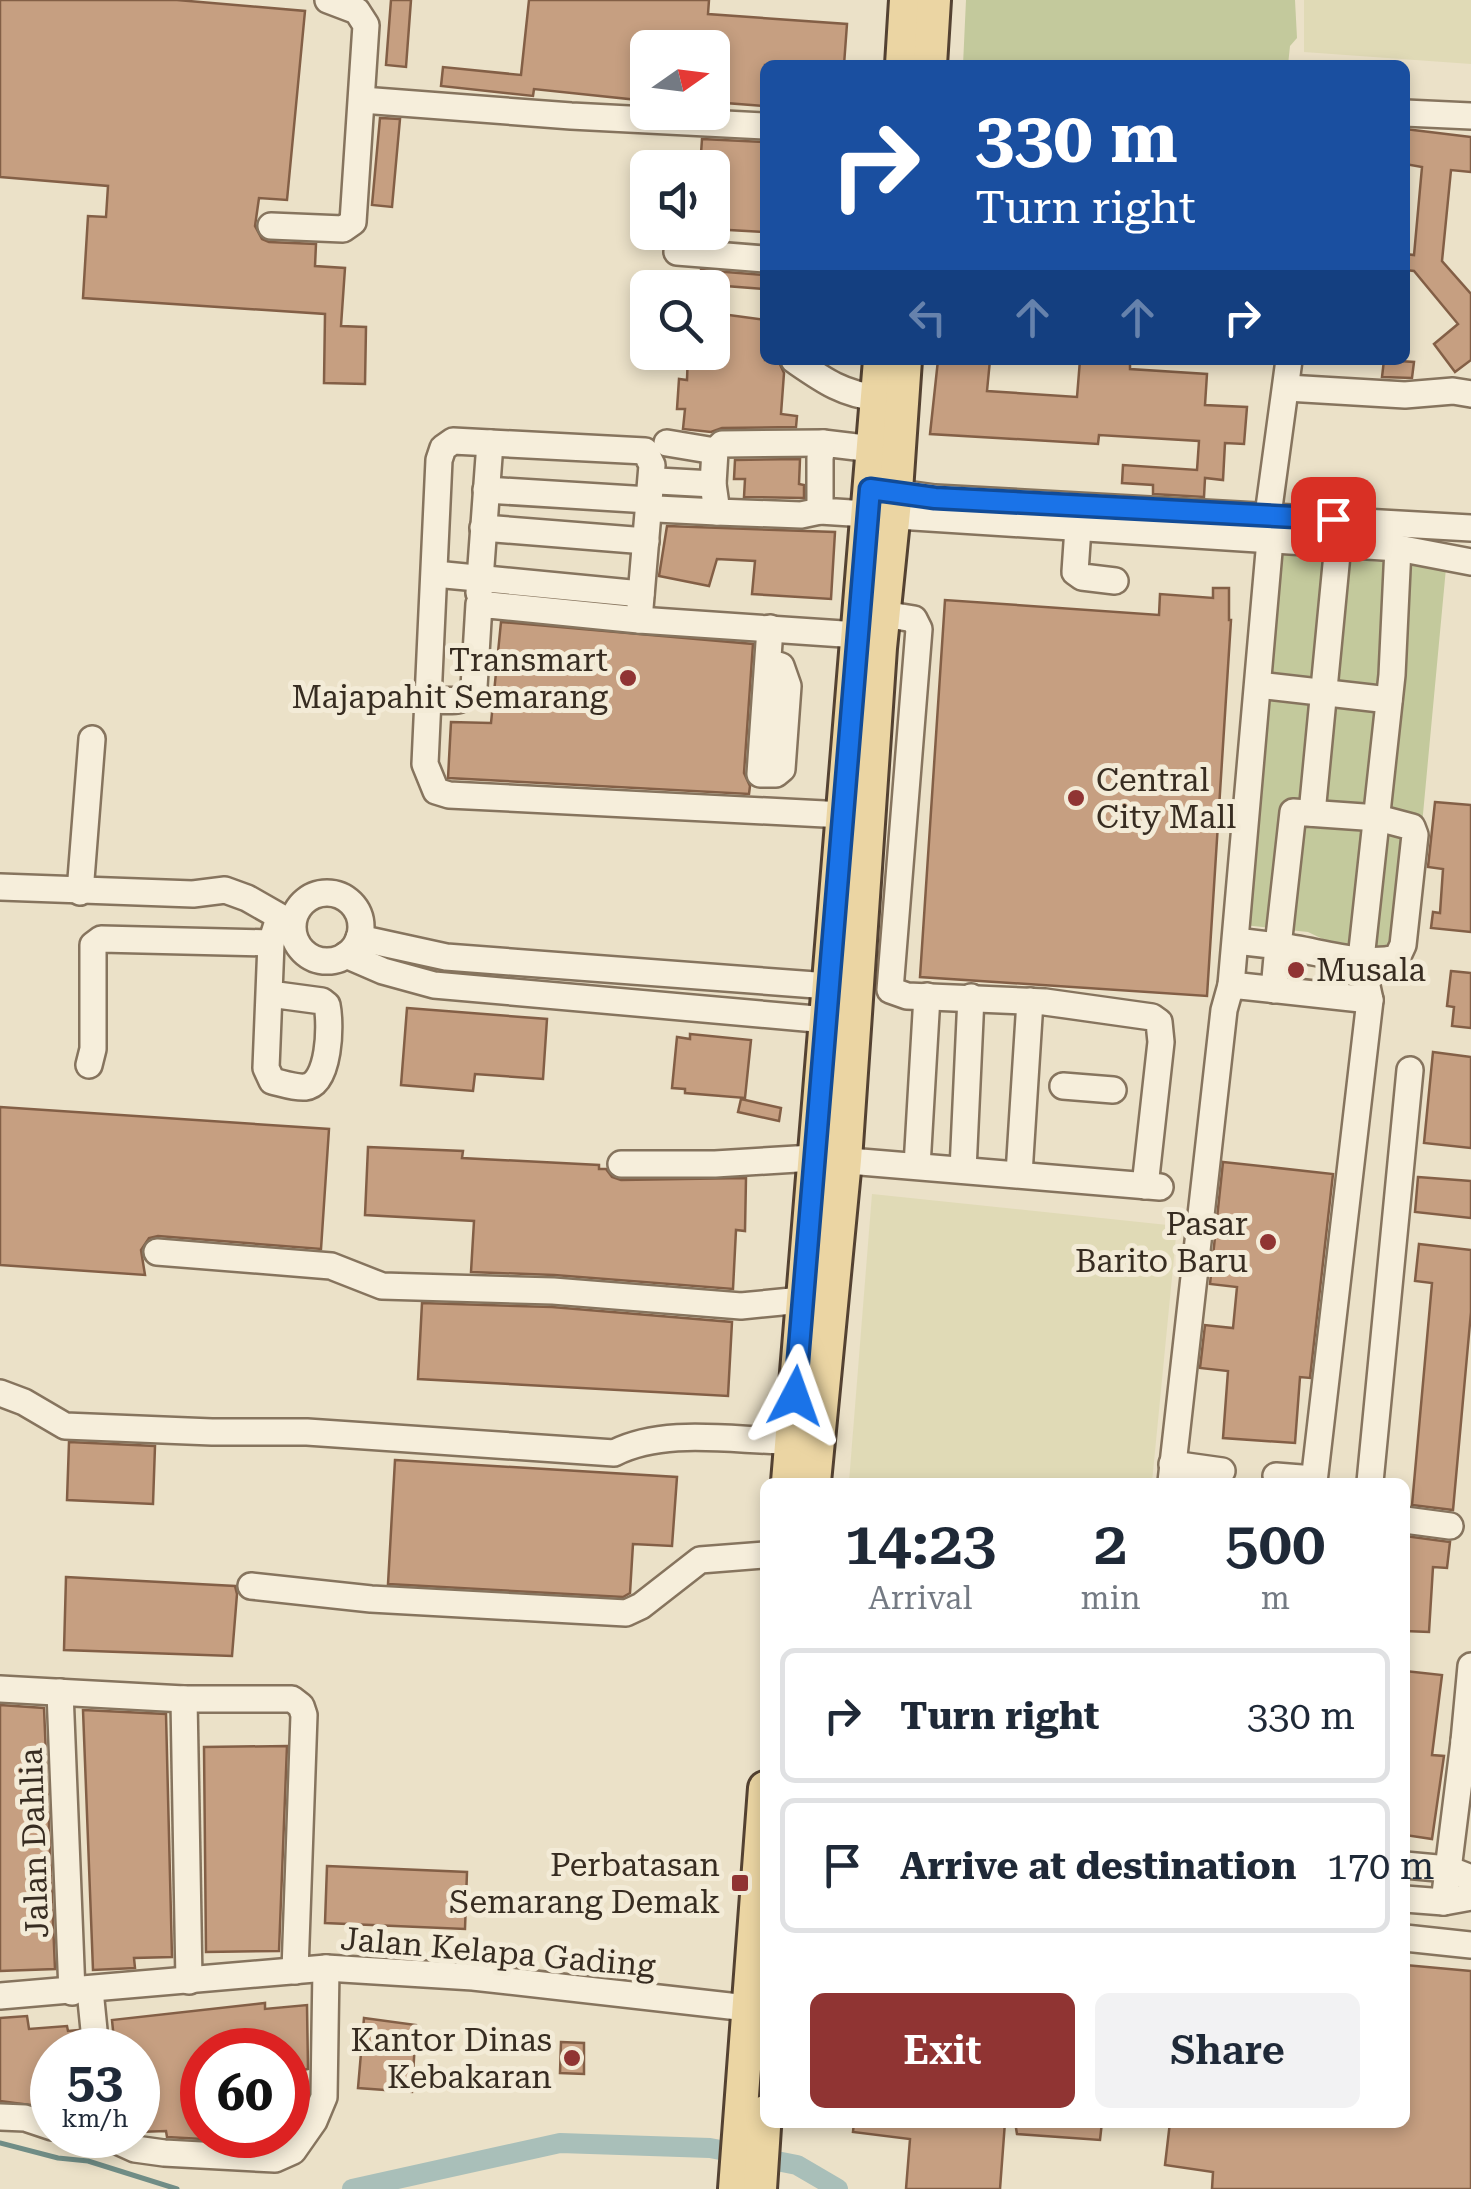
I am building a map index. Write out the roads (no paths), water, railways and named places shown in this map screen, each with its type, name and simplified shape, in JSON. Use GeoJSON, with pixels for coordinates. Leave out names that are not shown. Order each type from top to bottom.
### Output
{"type":"FeatureCollection","features":[{"type":"Feature","properties":{"kind":"main road"},"geometry":{"type":"LineString","coordinates":[[902,60],[906,0]]}},
{"type":"Feature","properties":{"kind":"main road"},"geometry":{"type":"LineString","coordinates":[[930,60],[934,0]]}},
{"type":"Feature","properties":{"kind":"main road"},"geometry":{"type":"LineString","coordinates":[[814,1478],[829,1159],[884,614],[882,502],[873,449],[880,365]]}},
{"type":"Feature","properties":{"kind":"main road"},"geometry":{"type":"LineString","coordinates":[[788,1478],[802,1300],[829,1159],[827,1020],[858,635],[904,365]]}},
{"type":"Feature","properties":{"kind":"main road"},"geometry":{"type":"LineString","coordinates":[[760,1927],[756,2121],[760,2189]]}},
{"type":"Feature","properties":{"kind":"main road"},"geometry":{"type":"LineString","coordinates":[[735,2189],[756,2121]]}},
{"type":"Feature","properties":{"kind":"street"},"geometry":{"type":"LineString","coordinates":[[272,226],[343,229],[353,222],[366,24],[357,11],[328,0]]}},
{"type":"Feature","properties":{"kind":"street"},"geometry":{"type":"LineString","coordinates":[[362,100],[760,126]]}},
{"type":"Feature","properties":{"kind":"street"},"geometry":{"type":"LineString","coordinates":[[1410,112],[1471,116]]}},
{"type":"Feature","properties":{"kind":"street"},"geometry":{"type":"LineString","coordinates":[[678,252],[760,258]]}},
{"type":"Feature","properties":{"kind":"street"},"geometry":{"type":"LineString","coordinates":[[800,365],[852,395],[878,398]]}},
{"type":"Feature","properties":{"kind":"street"},"geometry":{"type":"LineString","coordinates":[[1222,1471],[1171,1473],[1224,1010],[1236,940],[1269,528],[1289,365]]}},
{"type":"Feature","properties":{"kind":"street"},"geometry":{"type":"LineString","coordinates":[[1287,388],[1406,395],[1454,390],[1471,394]]}},
{"type":"Feature","properties":{"kind":"street"},"geometry":{"type":"LineString","coordinates":[[639,620],[654,497],[652,465],[645,451],[452,441],[443,448],[425,764],[436,791],[449,795],[844,816]]}},
{"type":"Feature","properties":{"kind":"street"},"geometry":{"type":"LineString","coordinates":[[431,700],[461,700],[474,687],[490,443]]}},
{"type":"Feature","properties":{"kind":"street"},"geometry":{"type":"LineString","coordinates":[[667,443],[716,450]]}},
{"type":"Feature","properties":{"kind":"street"},"geometry":{"type":"LineString","coordinates":[[820,512],[818,489],[824,443]]}},
{"type":"Feature","properties":{"kind":"street"},"geometry":{"type":"LineString","coordinates":[[717,512],[713,484],[716,450],[722,444],[824,443],[873,449]]}},
{"type":"Feature","properties":{"kind":"street"},"geometry":{"type":"LineString","coordinates":[[654,497],[713,484]]}},
{"type":"Feature","properties":{"kind":"street"},"geometry":{"type":"LineString","coordinates":[[486,490],[654,497],[717,512],[800,514],[935,498],[1269,528],[1338,544],[1398,548],[1471,562]]}},
{"type":"Feature","properties":{"kind":"street"},"geometry":{"type":"LineString","coordinates":[[882,502],[1078,528],[1471,528]]}},
{"type":"Feature","properties":{"kind":"street"},"geometry":{"type":"LineString","coordinates":[[483,528],[646,541]]}},
{"type":"Feature","properties":{"kind":"street"},"geometry":{"type":"LineString","coordinates":[[1078,528],[1075,572],[1082,577],[1114,581]]}},
{"type":"Feature","properties":{"kind":"street"},"geometry":{"type":"LineString","coordinates":[[1274,990],[1278,946],[1322,693],[1338,544]]}},
{"type":"Feature","properties":{"kind":"street"},"geometry":{"type":"LineString","coordinates":[[1314,1478],[1370,1000],[1360,959],[1390,700],[1398,548]]}},
{"type":"Feature","properties":{"kind":"street"},"geometry":{"type":"LineString","coordinates":[[435,574],[479,591],[639,620],[858,635]]}},
{"type":"Feature","properties":{"kind":"street"},"geometry":{"type":"LineString","coordinates":[[479,591],[641,594]]}},
{"type":"Feature","properties":{"kind":"street"},"geometry":{"type":"LineString","coordinates":[[622,1164],[829,1159],[1152,1186],[1161,1042],[1159,1022],[1152,1016],[1030,1001],[907,996],[890,990],[919,629],[914,619],[884,614]]}},
{"type":"Feature","properties":{"kind":"street"},"geometry":{"type":"LineString","coordinates":[[758,810],[760,774],[780,773],[783,753],[786,672],[768,662],[770,628]]}},
{"type":"Feature","properties":{"kind":"street"},"geometry":{"type":"LineString","coordinates":[[1258,685],[1390,700]]}},
{"type":"Feature","properties":{"kind":"street"},"geometry":{"type":"LineString","coordinates":[[80,892],[92,739]]}},
{"type":"Feature","properties":{"kind":"street"},"geometry":{"type":"LineString","coordinates":[[1236,940],[1360,959],[1397,958],[1403,945],[1414,830],[1412,826],[1378,818],[1248,805]]}},
{"type":"Feature","properties":{"kind":"street"},"geometry":{"type":"LineString","coordinates":[[0,887],[202,894],[225,890],[286,921],[298,945],[312,957],[329,961],[353,947],[446,958],[829,986]]}},
{"type":"Feature","properties":{"kind":"street"},"geometry":{"type":"LineString","coordinates":[[270,994],[272,943],[286,921],[312,897],[325,893],[349,902],[361,925],[353,947]]}},
{"type":"Feature","properties":{"kind":"street"},"geometry":{"type":"LineString","coordinates":[[89,1066],[94,945],[102,939],[272,943]]}},
{"type":"Feature","properties":{"kind":"street"},"geometry":{"type":"LineString","coordinates":[[353,947],[382,971],[434,986],[827,1020]]}},
{"type":"Feature","properties":{"kind":"street"},"geometry":{"type":"LineString","coordinates":[[1231,985],[1370,1000]]}},
{"type":"Feature","properties":{"kind":"street"},"geometry":{"type":"LineString","coordinates":[[917,1166],[927,996]]}},
{"type":"Feature","properties":{"kind":"street"},"geometry":{"type":"LineString","coordinates":[[963,1170],[972,997]]}},
{"type":"Feature","properties":{"kind":"street"},"geometry":{"type":"LineString","coordinates":[[1020,1174],[1030,1001]]}},
{"type":"Feature","properties":{"kind":"street"},"geometry":{"type":"LineString","coordinates":[[1370,1478],[1410,1070]]}},
{"type":"Feature","properties":{"kind":"street"},"geometry":{"type":"LineString","coordinates":[[1063,1086],[1113,1090]]}},
{"type":"Feature","properties":{"kind":"street"},"geometry":{"type":"LineString","coordinates":[[157,1252],[331,1266],[382,1286],[553,1292],[740,1306],[802,1300]]}},
{"type":"Feature","properties":{"kind":"street"},"geometry":{"type":"LineString","coordinates":[[0,1394],[24,1402],[65,1426],[306,1432],[614,1453],[637,1441],[672,1438],[791,1442]]}},
{"type":"Feature","properties":{"kind":"street"},"geometry":{"type":"LineString","coordinates":[[1276,1476],[1291,1478]]}},
{"type":"Feature","properties":{"kind":"street"},"geometry":{"type":"LineString","coordinates":[[1410,1521],[1450,1526]]}},
{"type":"Feature","properties":{"kind":"street"},"geometry":{"type":"LineString","coordinates":[[251,1586],[370,1599],[626,1612],[641,1606],[700,1560],[760,1555]]}},
{"type":"Feature","properties":{"kind":"street"},"geometry":{"type":"LineString","coordinates":[[1444,1902],[1459,1873],[1471,1666]]}},
{"type":"Feature","properties":{"kind":"street"},"geometry":{"type":"LineString","coordinates":[[0,1689],[184,1699],[292,1699],[302,1706],[295,1971]]}},
{"type":"Feature","properties":{"kind":"street","name":"Jalan Dahlia"},"geometry":{"type":"LineString","coordinates":[[60,1692],[81,1991],[90,2028]]}},
{"type":"Feature","properties":{"kind":"street"},"geometry":{"type":"LineString","coordinates":[[184,1699],[189,1981]]}},
{"type":"Feature","properties":{"kind":"street"},"geometry":{"type":"LineString","coordinates":[[1410,1866],[1459,1873]]}},
{"type":"Feature","properties":{"kind":"street"},"geometry":{"type":"LineString","coordinates":[[1410,1899],[1444,1902],[1471,1896]]}},
{"type":"Feature","properties":{"kind":"street"},"geometry":{"type":"LineString","coordinates":[[1410,1939],[1471,1945]]}},
{"type":"Feature","properties":{"kind":"street"},"geometry":{"type":"LineString","coordinates":[[160,2152],[274,2159],[293,2151],[314,2122],[324,2097],[326,1968]]}},
{"type":"Feature","properties":{"kind":"street","name":"Jalan Kelapa Gading"},"geometry":{"type":"LineString","coordinates":[[0,1996],[326,1968],[473,1977],[757,2010]]}},
{"type":"Feature","properties":{"kind":"street"},"geometry":{"type":"LineString","coordinates":[[0,2116],[30,2120]]}},
{"type":"Feature","properties":{"kind":"waterway"},"geometry":{"type":"LineString","coordinates":[[0,2143],[58,2158],[88,2161],[177,2189]]}},
{"type":"Feature","properties":{"kind":"waterway"},"geometry":{"type":"LineString","coordinates":[[352,2189],[560,2143],[710,2148],[797,2165],[838,2189]]}},
{"type":"Feature","properties":{"kind":"place","name":"Transmart Majapahit Semarang"},"geometry":{"type":"Point","coordinates":[628,678]}},
{"type":"Feature","properties":{"kind":"place","name":"Central City Mall"},"geometry":{"type":"Point","coordinates":[1076,798]}},
{"type":"Feature","properties":{"kind":"place","name":"Musala"},"geometry":{"type":"Point","coordinates":[1296,970]}},
{"type":"Feature","properties":{"kind":"place","name":"Pasar Barito Baru"},"geometry":{"type":"Point","coordinates":[1268,1242]}},
{"type":"Feature","properties":{"kind":"place","name":"Perbatasan Semarang Demak"},"geometry":{"type":"Point","coordinates":[740,1883]}},
{"type":"Feature","properties":{"kind":"place","name":"Kantor Dinas Kebakaran"},"geometry":{"type":"Point","coordinates":[572,2058]}}]}
